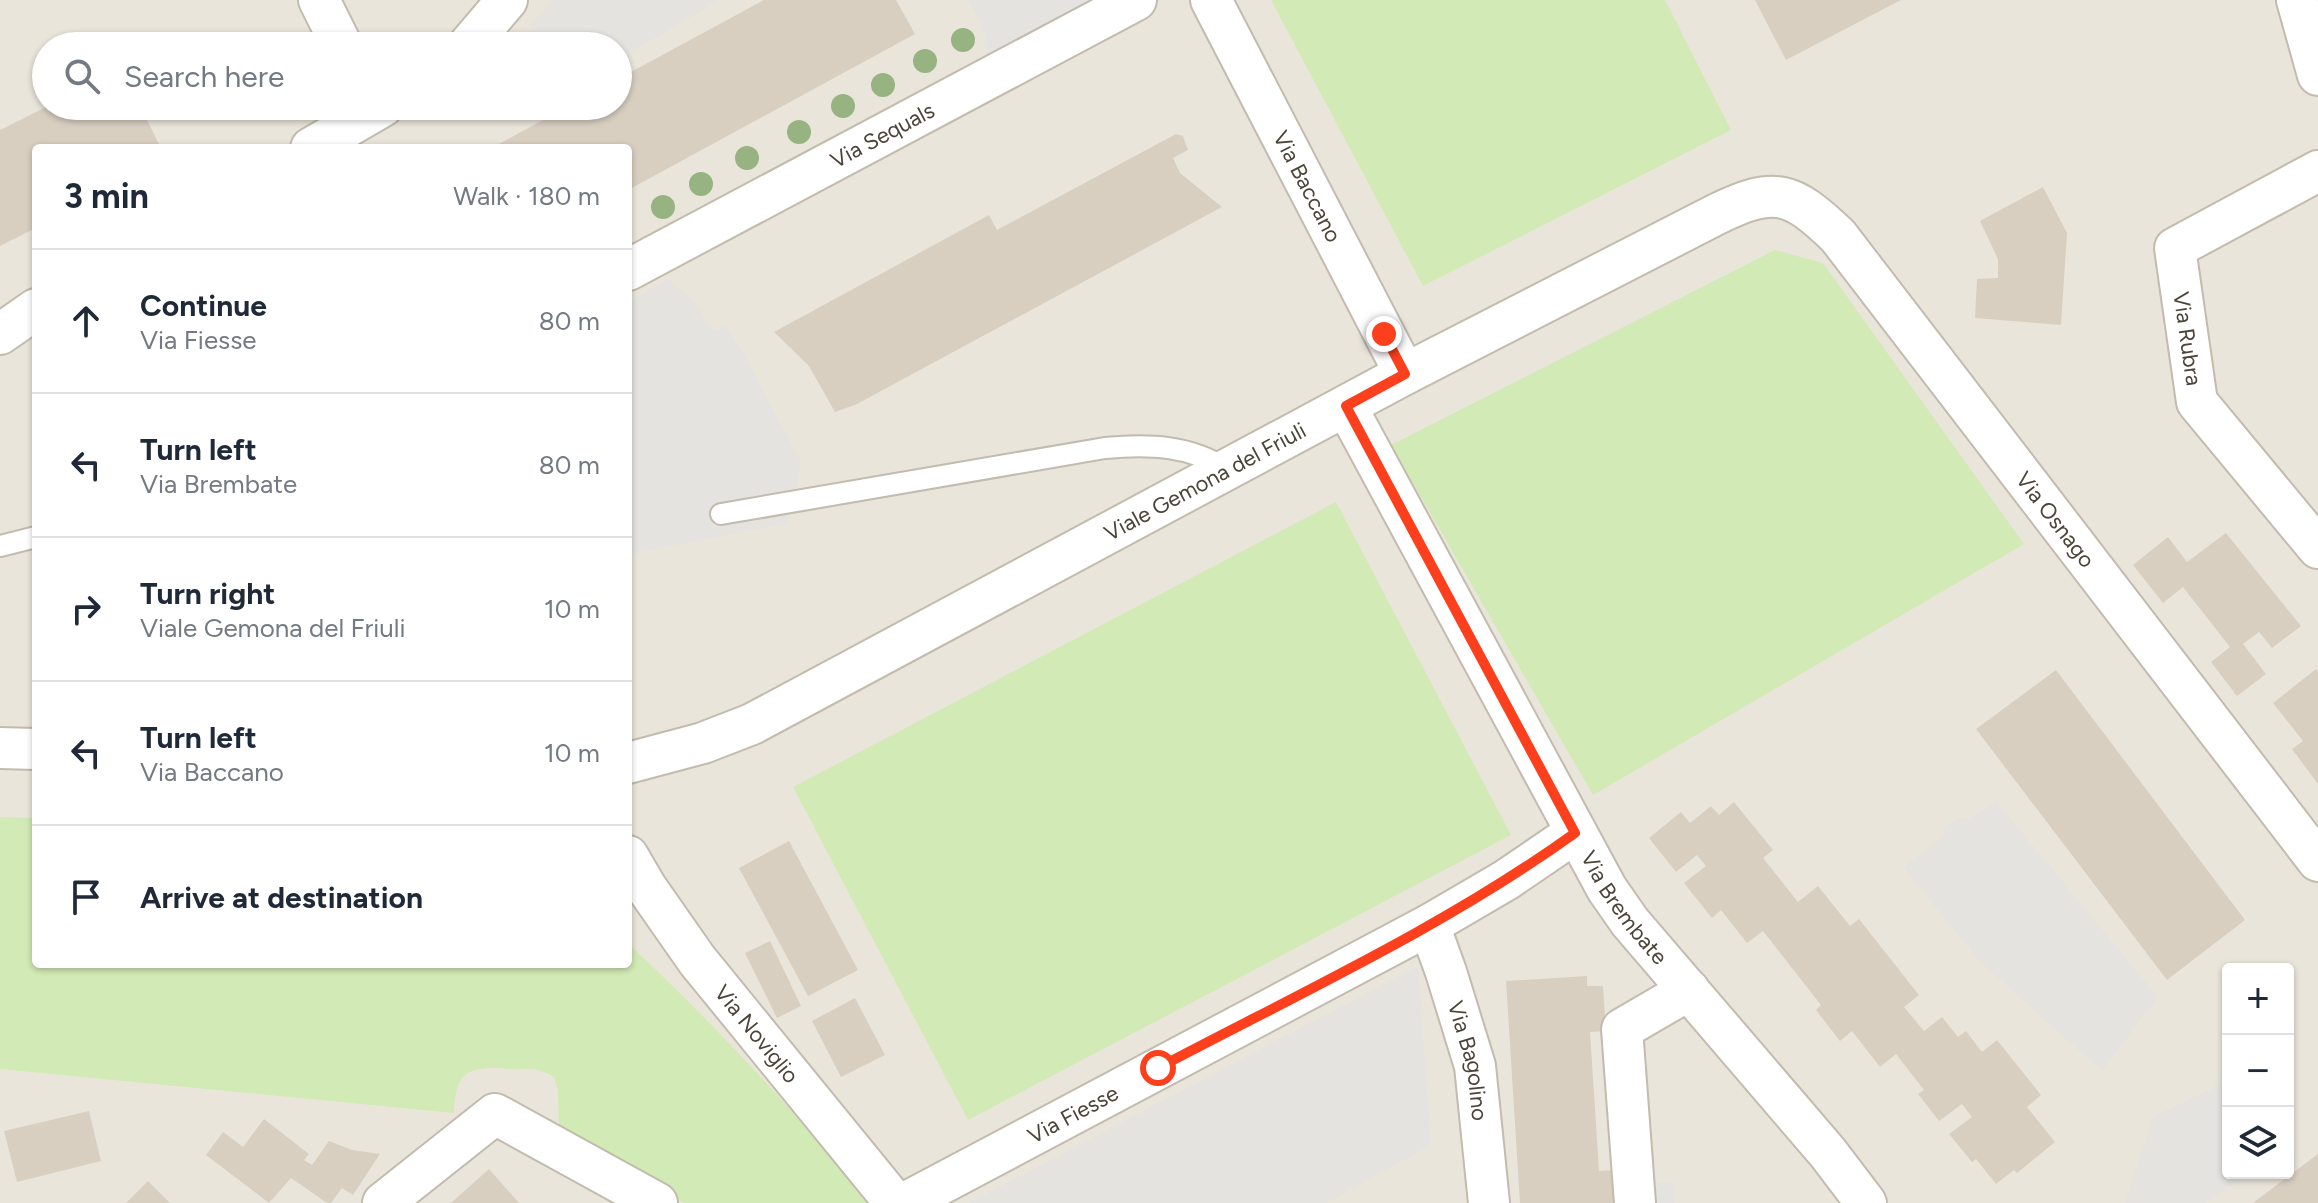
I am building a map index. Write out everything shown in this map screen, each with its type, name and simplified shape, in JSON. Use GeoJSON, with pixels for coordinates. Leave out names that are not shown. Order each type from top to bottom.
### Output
{"type":"FeatureCollection","features":[{"type":"Feature","properties":{"kind":"street"},"geometry":{"type":"LineString","coordinates":[[319,0],[335,32]]}},
{"type":"Feature","properties":{"kind":"street"},"geometry":{"type":"LineString","coordinates":[[480,32],[507,0]]}},
{"type":"Feature","properties":{"kind":"street","name":"Via Sequals"},"geometry":{"type":"LineString","coordinates":[[632,268],[1136,0]]}},
{"type":"Feature","properties":{"kind":"street","name":"Via Baccano"},"geometry":{"type":"LineString","coordinates":[[1211,0],[1405,374]]}},
{"type":"Feature","properties":{"kind":"street"},"geometry":{"type":"LineString","coordinates":[[2297,0],[2318,75]]}},
{"type":"Feature","properties":{"kind":"street","name":"Via Rubra"},"geometry":{"type":"LineString","coordinates":[[2318,171],[2175,248],[2197,402],[2318,548]]}},
{"type":"Feature","properties":{"kind":"street","name":"Viale Gemona del Friuli"},"geometry":{"type":"LineString","coordinates":[[632,762],[703,743],[752,724],[1405,374],[1747,199],[1780,196]]}},
{"type":"Feature","properties":{"kind":"street","name":"Via Osnago"},"geometry":{"type":"LineString","coordinates":[[1780,196],[1807,209],[1838,236],[2318,861]]}},
{"type":"Feature","properties":{"kind":"street"},"geometry":{"type":"LineString","coordinates":[[0,334],[32,312]]}},
{"type":"Feature","properties":{"kind":"street","name":"Via Brembate"},"geometry":{"type":"LineString","coordinates":[[1346,406],[1607,889],[1630,922],[1828,1153],[1866,1203]]}},
{"type":"Feature","properties":{"kind":"street"},"geometry":{"type":"LineString","coordinates":[[0,748],[32,749]]}},
{"type":"Feature","properties":{"kind":"street","name":"Via Fiesse"},"geometry":{"type":"LineString","coordinates":[[905,1203],[1429,925],[1506,880],[1575,833]]}},
{"type":"Feature","properties":{"kind":"street","name":"Via Noviglio"},"geometry":{"type":"LineString","coordinates":[[632,863],[697,960],[895,1203]]}},
{"type":"Feature","properties":{"kind":"street","name":"Via Bagolino"},"geometry":{"type":"LineString","coordinates":[[1429,925],[1475,1066],[1489,1203]]}},
{"type":"Feature","properties":{"kind":"street"},"geometry":{"type":"LineString","coordinates":[[1635,1203],[1622,1029],[1689,990]]}},
{"type":"Feature","properties":{"kind":"street"},"geometry":{"type":"LineString","coordinates":[[383,1203],[495,1114],[657,1203]]}},
{"type":"Feature","properties":{"kind":"lane"},"geometry":{"type":"LineString","coordinates":[[721,514],[1105,448],[1147,445],[1173,449],[1211,459],[1227,470]]}},
{"type":"Feature","properties":{"kind":"lane"},"geometry":{"type":"LineString","coordinates":[[0,546],[32,538]]}},
{"type":"Feature","properties":{"kind":"shaded area"},"geometry":{"type":"Polygon","coordinates":[[[0,0],[2318,0],[2318,1203],[0,1203],[0,0]]]}},
{"type":"Feature","properties":{"kind":"shaded area"},"geometry":{"type":"Polygon","coordinates":[[[552,0],[720,0],[632,52],[632,32],[535,32],[531,25],[552,0]]]}},
{"type":"Feature","properties":{"kind":"shaded area"},"geometry":{"type":"Polygon","coordinates":[[[967,0],[1093,0],[986,55],[987,41],[981,23],[967,0]]]}},
{"type":"Feature","properties":{"kind":"shaded area"},"geometry":{"type":"Polygon","coordinates":[[[668,279],[695,302],[713,331],[726,326],[801,462],[796,489],[784,497],[788,523],[632,554],[632,300],[668,279]]]}},
{"type":"Feature","properties":{"kind":"shaded area"},"geometry":{"type":"Polygon","coordinates":[[[1996,801],[2158,997],[2102,1071],[1978,960],[1903,867],[1945,835],[1943,827],[1958,818],[1969,819],[1996,801]]]}},
{"type":"Feature","properties":{"kind":"shaded area"},"geometry":{"type":"Polygon","coordinates":[[[1418,966],[1431,1145],[1327,1203],[969,1203],[1418,966]]]}},
{"type":"Feature","properties":{"kind":"shaded area"},"geometry":{"type":"Polygon","coordinates":[[[2222,1084],[2222,1179],[2242,1179],[2206,1203],[2125,1203],[2154,1116],[2222,1084]]]}},
{"type":"Feature","properties":{"kind":"shaded area"},"geometry":{"type":"Polygon","coordinates":[[[1673,1181],[1675,1203],[1645,1203],[1644,1185],[1673,1181]]]}},
{"type":"Feature","properties":{"kind":"green space"},"geometry":{"type":"Polygon","coordinates":[[[1271,0],[1665,0],[1731,130],[1423,286],[1271,0]]]}},
{"type":"Feature","properties":{"kind":"green space"},"geometry":{"type":"Polygon","coordinates":[[[1775,250],[1823,263],[2024,544],[1593,795],[1391,445],[1775,250]]]}},
{"type":"Feature","properties":{"kind":"green space"},"geometry":{"type":"Polygon","coordinates":[[[1336,502],[1511,835],[968,1120],[793,787],[1336,502]]]}},
{"type":"Feature","properties":{"kind":"green space"},"geometry":{"type":"Polygon","coordinates":[[[0,817],[32,818],[32,968],[632,968],[632,947],[753,1068],[866,1203],[684,1203],[589,1153],[559,1131],[558,1090],[554,1077],[537,1070],[486,1068],[468,1073],[458,1087],[454,1113],[0,1069],[0,817]]]}},
{"type":"Feature","properties":{"kind":"building"},"geometry":{"type":"Polygon","coordinates":[[[764,0],[896,0],[915,34],[632,188],[632,144],[499,144],[543,120],[632,120],[632,71],[764,0]]]}},
{"type":"Feature","properties":{"kind":"building"},"geometry":{"type":"Polygon","coordinates":[[[1755,0],[1901,0],[1786,60],[1755,0]]]}},
{"type":"Feature","properties":{"kind":"building"},"geometry":{"type":"Polygon","coordinates":[[[32,114],[32,120],[147,120],[159,144],[32,144],[32,230],[0,246],[0,130],[32,114]]]}},
{"type":"Feature","properties":{"kind":"building"},"geometry":{"type":"Polygon","coordinates":[[[1176,134],[1183,136],[1188,150],[1173,158],[1180,173],[1222,207],[857,404],[835,412],[809,366],[774,332],[989,215],[997,230],[1176,134]]]}},
{"type":"Feature","properties":{"kind":"building"},"geometry":{"type":"Polygon","coordinates":[[[2043,187],[2067,233],[2061,325],[1975,318],[1977,279],[1998,278],[1998,259],[1980,221],[2043,187]]]}},
{"type":"Feature","properties":{"kind":"building"},"geometry":{"type":"Polygon","coordinates":[[[2226,533],[2301,626],[2272,648],[2259,632],[2243,644],[2266,674],[2237,696],[2211,662],[2230,647],[2183,587],[2163,603],[2133,565],[2168,537],[2187,562],[2226,533]]]}},
{"type":"Feature","properties":{"kind":"building"},"geometry":{"type":"Polygon","coordinates":[[[2316,669],[2318,784],[2292,749],[2303,741],[2273,703],[2316,669]]]}},
{"type":"Feature","properties":{"kind":"building"},"geometry":{"type":"Polygon","coordinates":[[[2056,670],[2245,920],[2167,980],[1976,729],[2056,670]]]}},
{"type":"Feature","properties":{"kind":"building"},"geometry":{"type":"Polygon","coordinates":[[[1734,802],[1773,850],[1763,858],[1798,902],[1818,886],[1850,926],[1859,919],[1919,995],[1904,1007],[1924,1031],[1942,1017],[1958,1037],[1966,1031],[1982,1052],[1997,1040],[2041,1095],[2027,1107],[2055,1142],[2017,1173],[2014,1170],[1996,1184],[1976,1159],[1972,1162],[1949,1134],[1972,1117],[1962,1104],[1939,1121],[1918,1094],[1924,1090],[1896,1054],[1880,1067],[1852,1031],[1840,1041],[1816,1010],[1821,1005],[1763,931],[1747,943],[1721,910],[1712,918],[1684,883],[1706,866],[1697,855],[1676,872],[1649,838],[1681,812],[1690,823],[1711,806],[1719,815],[1734,802]]]}},
{"type":"Feature","properties":{"kind":"building"},"geometry":{"type":"Polygon","coordinates":[[[789,841],[858,970],[808,996],[739,868],[789,841]]]}},
{"type":"Feature","properties":{"kind":"building"},"geometry":{"type":"Polygon","coordinates":[[[770,941],[801,1006],[777,1018],[745,953],[770,941]]]}},
{"type":"Feature","properties":{"kind":"building"},"geometry":{"type":"Polygon","coordinates":[[[1587,976],[1587,986],[1603,986],[1606,1031],[1590,1032],[1599,1171],[1616,1170],[1618,1203],[1520,1203],[1506,981],[1587,976]]]}},
{"type":"Feature","properties":{"kind":"building"},"geometry":{"type":"Polygon","coordinates":[[[855,998],[885,1055],[841,1077],[812,1021],[855,998]]]}},
{"type":"Feature","properties":{"kind":"building"},"geometry":{"type":"Polygon","coordinates":[[[89,1111],[101,1161],[17,1182],[4,1131],[89,1111]]]}},
{"type":"Feature","properties":{"kind":"building"},"geometry":{"type":"Polygon","coordinates":[[[264,1119],[309,1154],[304,1160],[312,1165],[329,1141],[352,1150],[380,1154],[353,1195],[342,1188],[331,1203],[327,1203],[291,1178],[269,1203],[206,1155],[223,1132],[243,1147],[264,1119]]]}},
{"type":"Feature","properties":{"kind":"building"},"geometry":{"type":"Polygon","coordinates":[[[2318,1154],[2318,1203],[2253,1203],[2285,1179],[2294,1179],[2294,1172],[2318,1154]]]}},
{"type":"Feature","properties":{"kind":"building"},"geometry":{"type":"Polygon","coordinates":[[[489,1169],[519,1203],[451,1203],[489,1169]]]}},
{"type":"Feature","properties":{"kind":"building"},"geometry":{"type":"Polygon","coordinates":[[[148,1181],[170,1203],[126,1203],[148,1181]]]}},
{"type":"Feature","properties":{"kind":"route"},"geometry":{"type":"LineString","coordinates":[[1158,1068],[1429,925],[1506,880],[1575,833],[1346,406],[1405,374],[1384,334]]}}]}
